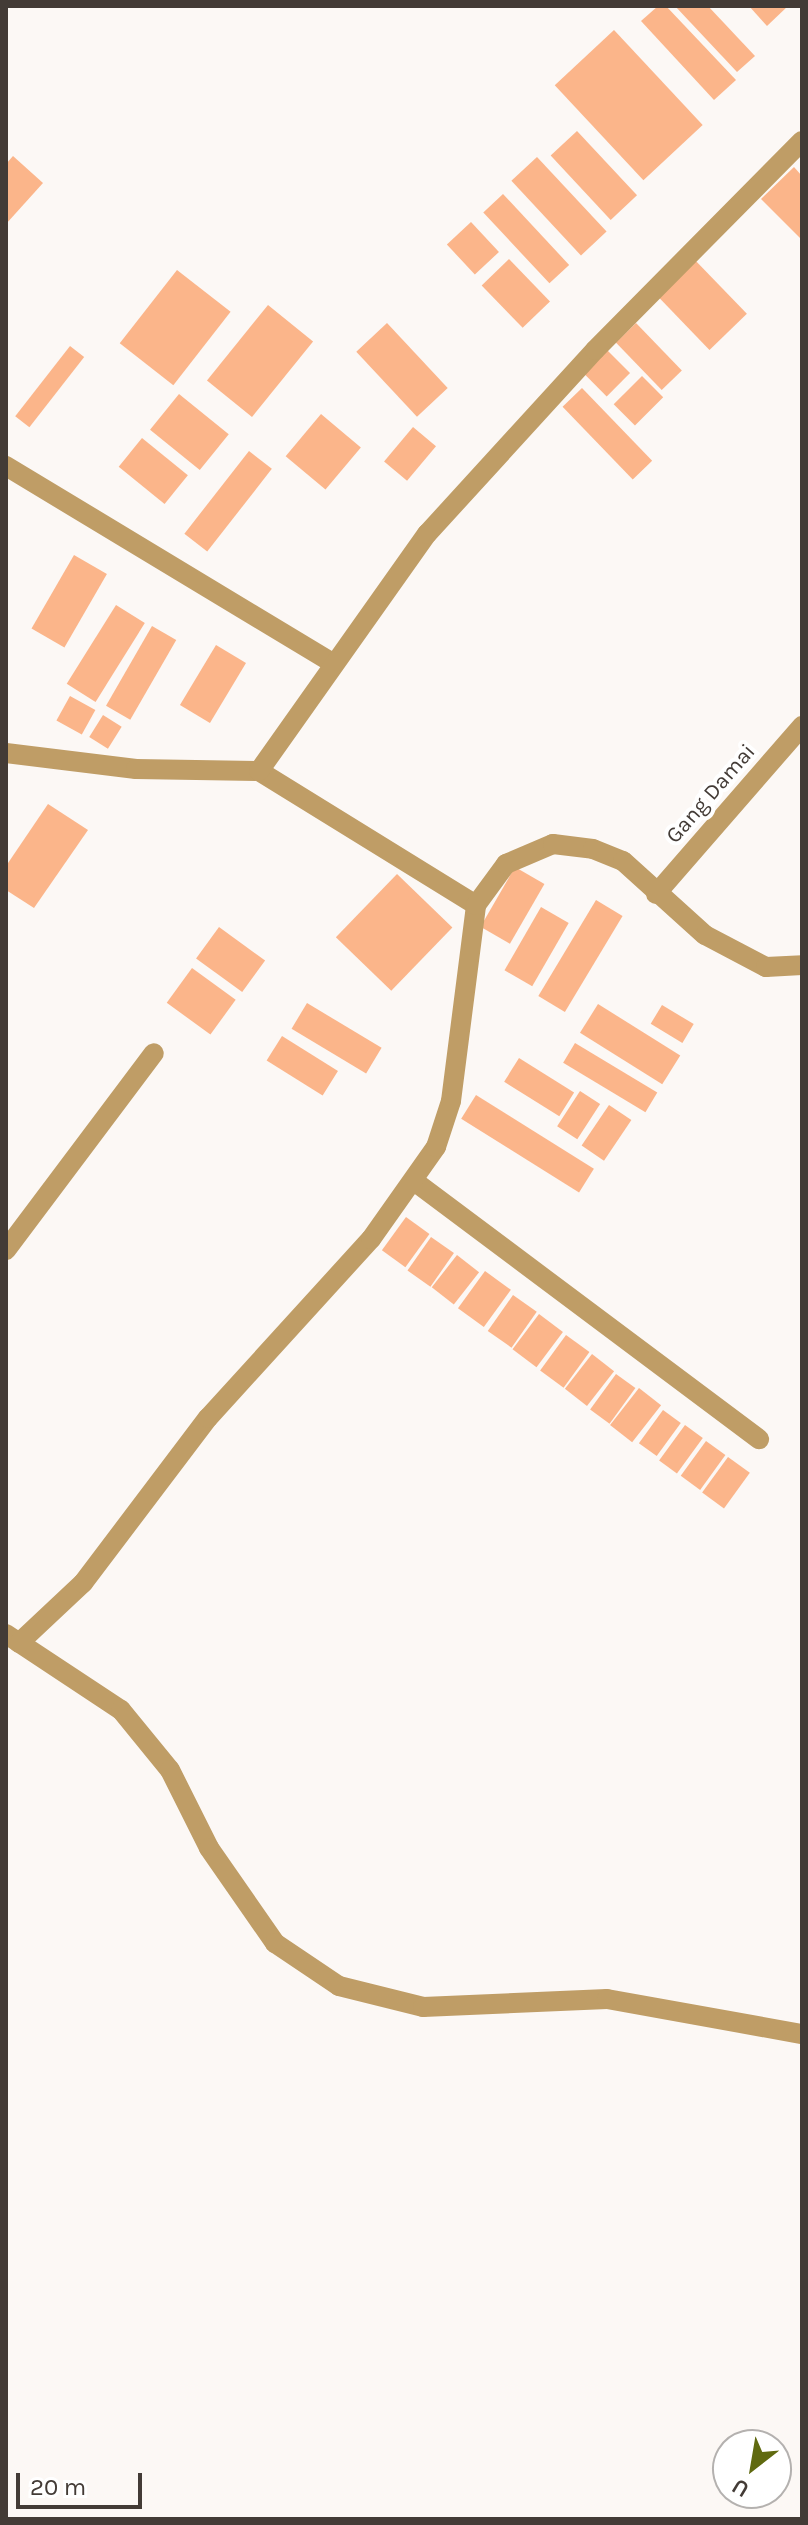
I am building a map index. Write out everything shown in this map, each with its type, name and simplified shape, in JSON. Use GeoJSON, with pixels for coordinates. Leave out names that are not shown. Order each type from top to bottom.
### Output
{"type":"FeatureCollection","features":[{"type":"Feature","properties":{"kind":"street"},"geometry":{"type":"LineString","coordinates":[[259,771],[332,663],[427,534],[595,350],[802,141]]}},
{"type":"Feature","properties":{"kind":"street"},"geometry":{"type":"LineString","coordinates":[[6,466],[332,663]]}},
{"type":"Feature","properties":{"kind":"street","name":"Gang Damai"},"geometry":{"type":"LineString","coordinates":[[656,894],[802,726]]}},
{"type":"Feature","properties":{"kind":"street"},"geometry":{"type":"LineString","coordinates":[[6,753],[136,769],[259,771],[476,905]]}},
{"type":"Feature","properties":{"kind":"street"},"geometry":{"type":"LineString","coordinates":[[802,965],[766,967],[705,935],[623,861],[553,844],[506,864],[476,905],[451,1101],[414,1181],[371,1239],[208,1418],[83,1583],[13,1639],[121,1710],[170,1770],[209,1848],[275,1943],[339,1986],[423,2007],[607,1999],[802,2034]]}},
{"type":"Feature","properties":{"kind":"street"},"geometry":{"type":"LineString","coordinates":[[6,1250],[154,1053]]}},
{"type":"Feature","properties":{"kind":"street"},"geometry":{"type":"LineString","coordinates":[[414,1181],[759,1439]]}},
{"type":"Feature","properties":{"kind":"building"},"geometry":{"type":"Polygon","coordinates":[[[658,6],[666,6],[736,80],[714,100],[641,21],[658,6]]]}},
{"type":"Feature","properties":{"kind":"building"},"geometry":{"type":"Polygon","coordinates":[[[675,6],[708,6],[755,56],[737,72],[675,6]]]}},
{"type":"Feature","properties":{"kind":"building"},"geometry":{"type":"Polygon","coordinates":[[[749,6],[788,6],[767,26],[749,6]]]}},
{"type":"Feature","properties":{"kind":"building"},"geometry":{"type":"Polygon","coordinates":[[[614,30],[703,125],[643,180],[555,85],[614,30]]]}},
{"type":"Feature","properties":{"kind":"building"},"geometry":{"type":"Polygon","coordinates":[[[577,131],[637,195],[611,220],[551,156],[577,131]]]}},
{"type":"Feature","properties":{"kind":"building"},"geometry":{"type":"Polygon","coordinates":[[[13,156],[43,183],[6,224],[6,164],[13,156]]]}},
{"type":"Feature","properties":{"kind":"building"},"geometry":{"type":"Polygon","coordinates":[[[537,157],[607,232],[581,255],[511,181],[537,157]]]}},
{"type":"Feature","properties":{"kind":"building"},"geometry":{"type":"Polygon","coordinates":[[[794,167],[802,176],[802,240],[761,199],[794,167]]]}},
{"type":"Feature","properties":{"kind":"building"},"geometry":{"type":"Polygon","coordinates":[[[503,194],[569,265],[549,283],[483,212],[503,194]]]}},
{"type":"Feature","properties":{"kind":"building"},"geometry":{"type":"Polygon","coordinates":[[[471,222],[499,252],[475,274],[447,245],[471,222]]]}},
{"type":"Feature","properties":{"kind":"building"},"geometry":{"type":"Polygon","coordinates":[[[692,257],[747,314],[709,350],[655,293],[692,257]]]}},
{"type":"Feature","properties":{"kind":"building"},"geometry":{"type":"Polygon","coordinates":[[[509,259],[550,301],[523,328],[482,285],[509,259]]]}},
{"type":"Feature","properties":{"kind":"building"},"geometry":{"type":"Polygon","coordinates":[[[177,270],[231,312],[173,385],[120,343],[177,270]]]}},
{"type":"Feature","properties":{"kind":"building"},"geometry":{"type":"Polygon","coordinates":[[[268,305],[313,342],[252,417],[207,380],[268,305]]]}},
{"type":"Feature","properties":{"kind":"building"},"geometry":{"type":"Polygon","coordinates":[[[387,323],[448,388],[417,417],[356,352],[387,323]]]}},
{"type":"Feature","properties":{"kind":"building"},"geometry":{"type":"Polygon","coordinates":[[[636,323],[682,370],[662,390],[616,342],[636,323]]]}},
{"type":"Feature","properties":{"kind":"building"},"geometry":{"type":"Polygon","coordinates":[[[70,346],[84,357],[29,427],[15,416],[70,346]]]}},
{"type":"Feature","properties":{"kind":"building"},"geometry":{"type":"Polygon","coordinates":[[[606,349],[630,373],[607,396],[583,372],[606,349]]]}},
{"type":"Feature","properties":{"kind":"building"},"geometry":{"type":"Polygon","coordinates":[[[642,376],[663,397],[635,425],[614,404],[642,376]]]}},
{"type":"Feature","properties":{"kind":"building"},"geometry":{"type":"Polygon","coordinates":[[[582,388],[652,461],[633,479],[563,407],[582,388]]]}},
{"type":"Feature","properties":{"kind":"building"},"geometry":{"type":"Polygon","coordinates":[[[179,394],[229,434],[200,470],[150,430],[179,394]]]}},
{"type":"Feature","properties":{"kind":"building"},"geometry":{"type":"Polygon","coordinates":[[[321,414],[361,447],[325,490],[286,456],[321,414]]]}},
{"type":"Feature","properties":{"kind":"building"},"geometry":{"type":"Polygon","coordinates":[[[413,427],[436,446],[407,481],[384,461],[413,427]]]}},
{"type":"Feature","properties":{"kind":"building"},"geometry":{"type":"Polygon","coordinates":[[[142,438],[188,475],[165,504],[119,467],[142,438]]]}},
{"type":"Feature","properties":{"kind":"building"},"geometry":{"type":"Polygon","coordinates":[[[249,451],[272,469],[207,552],[184,534],[249,451]]]}},
{"type":"Feature","properties":{"kind":"building"},"geometry":{"type":"Polygon","coordinates":[[[74,555],[107,574],[64,648],[32,629],[74,555]]]}},
{"type":"Feature","properties":{"kind":"building"},"geometry":{"type":"Polygon","coordinates":[[[116,605],[145,623],[96,702],[67,684],[116,605]]]}},
{"type":"Feature","properties":{"kind":"building"},"geometry":{"type":"Polygon","coordinates":[[[152,626],[176,640],[130,720],[106,706],[152,626]]]}},
{"type":"Feature","properties":{"kind":"building"},"geometry":{"type":"Polygon","coordinates":[[[216,645],[246,663],[210,723],[180,705],[216,645]]]}},
{"type":"Feature","properties":{"kind":"building"},"geometry":{"type":"Polygon","coordinates":[[[70,696],[95,710],[82,735],[56,720],[70,696]]]}},
{"type":"Feature","properties":{"kind":"building"},"geometry":{"type":"Polygon","coordinates":[[[103,715],[122,727],[108,749],[89,737],[103,715]]]}},
{"type":"Feature","properties":{"kind":"building"},"geometry":{"type":"Polygon","coordinates":[[[48,804],[88,830],[34,908],[6,890],[6,866],[48,804]]]}},
{"type":"Feature","properties":{"kind":"building"},"geometry":{"type":"Polygon","coordinates":[[[515,867],[544,884],[510,944],[480,927],[515,867]]]}},
{"type":"Feature","properties":{"kind":"building"},"geometry":{"type":"Polygon","coordinates":[[[397,874],[452,927],[391,991],[336,937],[397,874]]]}},
{"type":"Feature","properties":{"kind":"building"},"geometry":{"type":"Polygon","coordinates":[[[596,900],[623,916],[565,1012],[538,996],[596,900]]]}},
{"type":"Feature","properties":{"kind":"building"},"geometry":{"type":"Polygon","coordinates":[[[541,907],[569,923],[532,986],[504,970],[541,907]]]}},
{"type":"Feature","properties":{"kind":"building"},"geometry":{"type":"Polygon","coordinates":[[[219,927],[265,961],[242,992],[196,959],[219,927]]]}},
{"type":"Feature","properties":{"kind":"building"},"geometry":{"type":"Polygon","coordinates":[[[192,968],[236,1000],[210,1035],[167,1003],[192,968]]]}},
{"type":"Feature","properties":{"kind":"building"},"geometry":{"type":"Polygon","coordinates":[[[307,1003],[382,1048],[366,1074],[292,1029],[307,1003]]]}},
{"type":"Feature","properties":{"kind":"building"},"geometry":{"type":"Polygon","coordinates":[[[598,1004],[680,1055],[662,1084],[580,1033],[598,1004]]]}},
{"type":"Feature","properties":{"kind":"building"},"geometry":{"type":"Polygon","coordinates":[[[662,1005],[694,1024],[682,1043],[651,1024],[662,1005]]]}},
{"type":"Feature","properties":{"kind":"building"},"geometry":{"type":"Polygon","coordinates":[[[282,1036],[338,1071],[323,1096],[267,1061],[282,1036]]]}},
{"type":"Feature","properties":{"kind":"building"},"geometry":{"type":"Polygon","coordinates":[[[575,1043],[657,1092],[645,1112],[563,1063],[575,1043]]]}},
{"type":"Feature","properties":{"kind":"building"},"geometry":{"type":"Polygon","coordinates":[[[519,1058],[574,1092],[559,1116],[504,1082],[519,1058]]]}},
{"type":"Feature","properties":{"kind":"building"},"geometry":{"type":"Polygon","coordinates":[[[580,1091],[600,1104],[577,1139],[557,1126],[580,1091]]]}},
{"type":"Feature","properties":{"kind":"building"},"geometry":{"type":"Polygon","coordinates":[[[476,1095],[594,1169],[579,1192],[461,1119],[476,1095]]]}},
{"type":"Feature","properties":{"kind":"building"},"geometry":{"type":"Polygon","coordinates":[[[609,1105],[631,1120],[604,1161],[582,1146],[609,1105]]]}},
{"type":"Feature","properties":{"kind":"building"},"geometry":{"type":"Polygon","coordinates":[[[406,1217],[429,1234],[405,1267],[382,1250],[406,1217]]]}},
{"type":"Feature","properties":{"kind":"building"},"geometry":{"type":"Polygon","coordinates":[[[431,1237],[454,1253],[430,1287],[407,1271],[431,1237]]]}},
{"type":"Feature","properties":{"kind":"building"},"geometry":{"type":"Polygon","coordinates":[[[457,1255],[479,1272],[454,1305],[432,1287],[457,1255]]]}},
{"type":"Feature","properties":{"kind":"building"},"geometry":{"type":"Polygon","coordinates":[[[485,1271],[511,1290],[484,1327],[458,1308],[485,1271]]]}},
{"type":"Feature","properties":{"kind":"building"},"geometry":{"type":"Polygon","coordinates":[[[513,1295],[537,1312],[512,1348],[488,1331],[513,1295]]]}},
{"type":"Feature","properties":{"kind":"building"},"geometry":{"type":"Polygon","coordinates":[[[539,1314],[563,1332],[536,1367],[513,1349],[539,1314]]]}},
{"type":"Feature","properties":{"kind":"building"},"geometry":{"type":"Polygon","coordinates":[[[566,1335],[589,1352],[564,1388],[540,1371],[566,1335]]]}},
{"type":"Feature","properties":{"kind":"building"},"geometry":{"type":"Polygon","coordinates":[[[592,1354],[614,1371],[587,1406],[565,1389],[592,1354]]]}},
{"type":"Feature","properties":{"kind":"building"},"geometry":{"type":"Polygon","coordinates":[[[616,1374],[635,1388],[610,1424],[590,1410],[616,1374]]]}},
{"type":"Feature","properties":{"kind":"building"},"geometry":{"type":"Polygon","coordinates":[[[639,1388],[661,1405],[632,1442],[610,1425],[639,1388]]]}},
{"type":"Feature","properties":{"kind":"building"},"geometry":{"type":"Polygon","coordinates":[[[663,1410],[681,1423],[657,1456],[639,1443],[663,1410]]]}},
{"type":"Feature","properties":{"kind":"building"},"geometry":{"type":"Polygon","coordinates":[[[685,1425],[703,1438],[677,1474],[659,1461],[685,1425]]]}},
{"type":"Feature","properties":{"kind":"building"},"geometry":{"type":"Polygon","coordinates":[[[706,1441],[725,1455],[700,1490],[681,1476],[706,1441]]]}},
{"type":"Feature","properties":{"kind":"building"},"geometry":{"type":"Polygon","coordinates":[[[728,1457],[750,1473],[724,1508],[702,1493],[728,1457]]]}}]}
